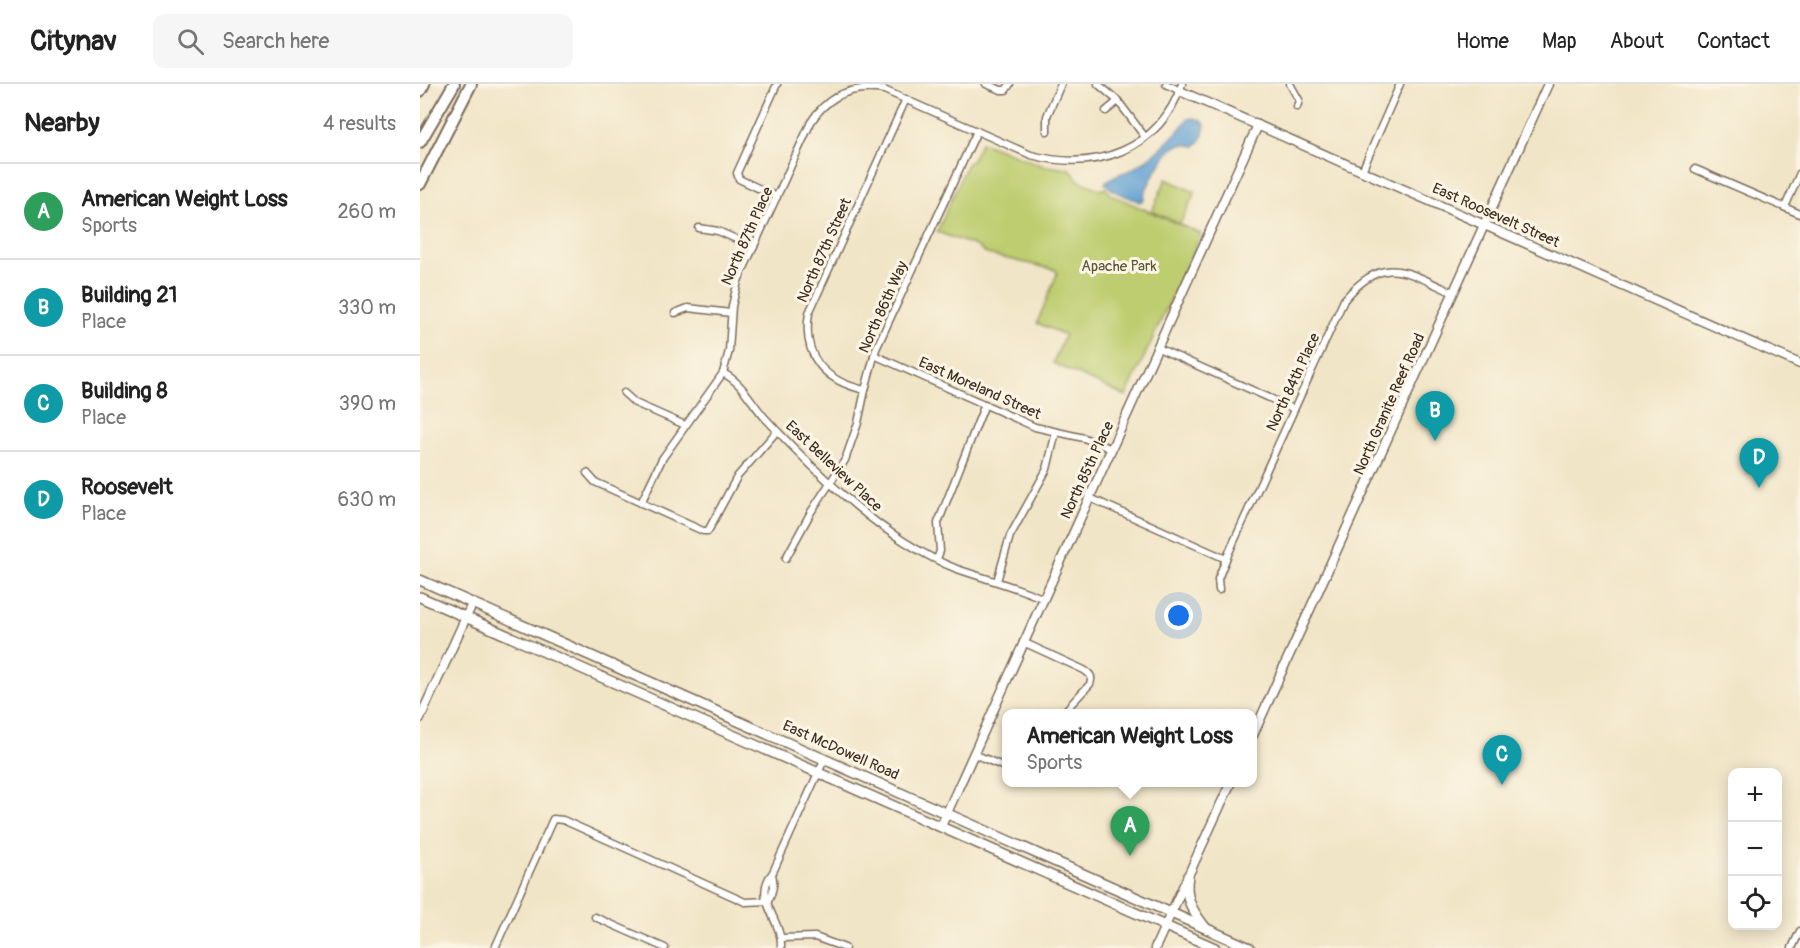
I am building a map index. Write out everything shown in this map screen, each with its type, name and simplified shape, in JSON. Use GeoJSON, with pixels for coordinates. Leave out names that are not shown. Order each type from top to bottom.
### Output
{"type":"FeatureCollection","features":[{"type":"Feature","properties":{"kind":"highway"},"geometry":{"type":"LineString","coordinates":[[420,91],[424,84]]}},
{"type":"Feature","properties":{"kind":"highway"},"geometry":{"type":"LineString","coordinates":[[420,142],[454,84]]}},
{"type":"Feature","properties":{"kind":"highway"},"geometry":{"type":"LineString","coordinates":[[420,184],[471,84]]}},
{"type":"Feature","properties":{"kind":"main road","name":"East McDowell Road"},"geometry":{"type":"LineString","coordinates":[[420,580],[1250,948]]}},
{"type":"Feature","properties":{"kind":"main road","name":"East McDowell Road"},"geometry":{"type":"LineString","coordinates":[[420,597],[1215,948]]}},
{"type":"Feature","properties":{"kind":"main road"},"geometry":{"type":"LineString","coordinates":[[620,685],[626,672]]}},
{"type":"Feature","properties":{"kind":"main road"},"geometry":{"type":"LineString","coordinates":[[743,739],[749,726]]}},
{"type":"Feature","properties":{"kind":"main road"},"geometry":{"type":"LineString","coordinates":[[1020,861],[1025,849]]}},
{"type":"Feature","properties":{"kind":"main road"},"geometry":{"type":"LineString","coordinates":[[1188,876],[1186,888],[1191,909],[1207,929]]}},
{"type":"Feature","properties":{"kind":"street"},"geometry":{"type":"LineString","coordinates":[[777,84],[737,176],[743,182],[777,197]]}},
{"type":"Feature","properties":{"kind":"street"},"geometry":{"type":"LineString","coordinates":[[986,84],[1001,90],[1008,87]]}},
{"type":"Feature","properties":{"kind":"street"},"geometry":{"type":"LineString","coordinates":[[1047,131],[1047,116],[1061,84]]}},
{"type":"Feature","properties":{"kind":"street"},"geometry":{"type":"LineString","coordinates":[[1098,84],[1118,101],[1145,137]]}},
{"type":"Feature","properties":{"kind":"street"},"geometry":{"type":"LineString","coordinates":[[906,99],[1031,154],[1047,159],[1072,162],[1113,155],[1145,137],[1176,102],[1181,88],[1166,84]]}},
{"type":"Feature","properties":{"kind":"street"},"geometry":{"type":"LineString","coordinates":[[1290,84],[1299,100],[1297,107]]}},
{"type":"Feature","properties":{"kind":"street"},"geometry":{"type":"LineString","coordinates":[[1362,171],[1400,84]]}},
{"type":"Feature","properties":{"kind":"street","name":"North Granite Reef Road"},"geometry":{"type":"LineString","coordinates":[[1257,726],[1548,84]]}},
{"type":"Feature","properties":{"kind":"street","name":"North 87th Place"},"geometry":{"type":"LineString","coordinates":[[640,503],[657,467],[723,373],[729,351],[731,313],[736,287],[815,115],[843,89],[872,88],[906,99]]}},
{"type":"Feature","properties":{"kind":"street","name":"East Roosevelt Street"},"geometry":{"type":"LineString","coordinates":[[1181,88],[1258,125],[1800,364]]}},
{"type":"Feature","properties":{"kind":"street","name":"North 87th Street"},"geometry":{"type":"LineString","coordinates":[[865,390],[836,380],[819,365],[808,341],[807,323],[809,314],[906,99]]}},
{"type":"Feature","properties":{"kind":"street"},"geometry":{"type":"LineString","coordinates":[[1106,111],[1118,101]]}},
{"type":"Feature","properties":{"kind":"street","name":"North 85th Place"},"geometry":{"type":"LineString","coordinates":[[941,826],[1258,125]]}},
{"type":"Feature","properties":{"kind":"street","name":"North 86th Way"},"geometry":{"type":"LineString","coordinates":[[786,558],[811,512],[841,469],[849,453],[874,355],[977,131]]}},
{"type":"Feature","properties":{"kind":"street"},"geometry":{"type":"LineString","coordinates":[[1695,169],[1800,214]]}},
{"type":"Feature","properties":{"kind":"street"},"geometry":{"type":"LineString","coordinates":[[1785,207],[1800,173]]}},
{"type":"Feature","properties":{"kind":"street"},"geometry":{"type":"LineString","coordinates":[[699,228],[718,231],[754,247]]}},
{"type":"Feature","properties":{"kind":"street","name":"North 84th Place"},"geometry":{"type":"LineString","coordinates":[[1219,590],[1218,579],[1226,560],[1344,300],[1368,276],[1382,270],[1409,273],[1454,293]]}},
{"type":"Feature","properties":{"kind":"street"},"geometry":{"type":"LineString","coordinates":[[675,313],[688,308],[731,313]]}},
{"type":"Feature","properties":{"kind":"street"},"geometry":{"type":"LineString","coordinates":[[1158,348],[1294,409]]}},
{"type":"Feature","properties":{"kind":"street","name":"East Moreland Street"},"geometry":{"type":"LineString","coordinates":[[874,355],[1035,427],[1084,438],[1112,449]]}},
{"type":"Feature","properties":{"kind":"street","name":"East Belleview Place"},"geometry":{"type":"LineString","coordinates":[[723,373],[739,384],[777,430],[831,483],[867,514],[954,568],[1044,599]]}},
{"type":"Feature","properties":{"kind":"street"},"geometry":{"type":"LineString","coordinates":[[624,393],[635,403],[685,425]]}},
{"type":"Feature","properties":{"kind":"street"},"geometry":{"type":"LineString","coordinates":[[937,559],[940,551],[938,524],[985,404]]}},
{"type":"Feature","properties":{"kind":"street"},"geometry":{"type":"LineString","coordinates":[[587,473],[595,483],[703,531],[708,531],[737,477],[777,430]]}},
{"type":"Feature","properties":{"kind":"street"},"geometry":{"type":"LineString","coordinates":[[997,581],[1010,536],[1047,469],[1056,432]]}},
{"type":"Feature","properties":{"kind":"street"},"geometry":{"type":"LineString","coordinates":[[1090,498],[1226,560]]}},
{"type":"Feature","properties":{"kind":"street"},"geometry":{"type":"LineString","coordinates":[[420,718],[472,604]]}},
{"type":"Feature","properties":{"kind":"street"},"geometry":{"type":"LineString","coordinates":[[1023,642],[1091,674],[1090,684],[1067,709]]}},
{"type":"Feature","properties":{"kind":"street"},"geometry":{"type":"LineString","coordinates":[[974,754],[1002,766]]}},
{"type":"Feature","properties":{"kind":"street"},"geometry":{"type":"LineString","coordinates":[[781,948],[782,938],[764,896],[765,885],[767,878],[772,875],[824,760]]}},
{"type":"Feature","properties":{"kind":"street"},"geometry":{"type":"LineString","coordinates":[[1155,948],[1229,787]]}},
{"type":"Feature","properties":{"kind":"street"},"geometry":{"type":"LineString","coordinates":[[495,948],[553,819],[563,820],[745,902],[768,901]]}},
{"type":"Feature","properties":{"kind":"street"},"geometry":{"type":"LineString","coordinates":[[595,917],[665,948]]}},
{"type":"Feature","properties":{"kind":"street"},"geometry":{"type":"LineString","coordinates":[[1792,948],[1800,931]]}},
{"type":"Feature","properties":{"kind":"street"},"geometry":{"type":"LineString","coordinates":[[782,938],[814,937],[845,948]]}},
{"type":"Feature","properties":{"kind":"green space","name":"Apache Park"},"geometry":{"type":"Polygon","coordinates":[[[981,142],[1044,166],[1070,169],[1078,180],[1101,190],[1106,188],[1111,195],[1201,234],[1126,396],[1053,363],[1065,335],[1037,323],[1057,274],[1056,270],[987,254],[976,246],[937,232],[967,164],[972,160],[981,142]]]}},
{"type":"Feature","properties":{"kind":"green space"},"geometry":{"type":"Polygon","coordinates":[[[1166,179],[1195,192],[1180,224],[1152,211],[1166,179]]]}},
{"type":"Feature","properties":{"kind":"water"},"geometry":{"type":"Polygon","coordinates":[[[1194,118],[1205,125],[1202,139],[1195,146],[1186,144],[1172,149],[1156,171],[1147,187],[1144,199],[1140,202],[1114,191],[1105,183],[1149,158],[1170,140],[1188,119],[1194,118]]]}},
{"type":"Feature","properties":{"kind":"place","name":"Building 21"},"geometry":{"type":"Point","coordinates":[1435,441]}},
{"type":"Feature","properties":{"kind":"place","name":"Roosevelt"},"geometry":{"type":"Point","coordinates":[1759,488]}},
{"type":"Feature","properties":{"kind":"place","name":"Building 8"},"geometry":{"type":"Point","coordinates":[1502,785]}},
{"type":"Feature","properties":{"kind":"place","name":"American Weight Loss"},"geometry":{"type":"Point","coordinates":[1130,856]}}]}
